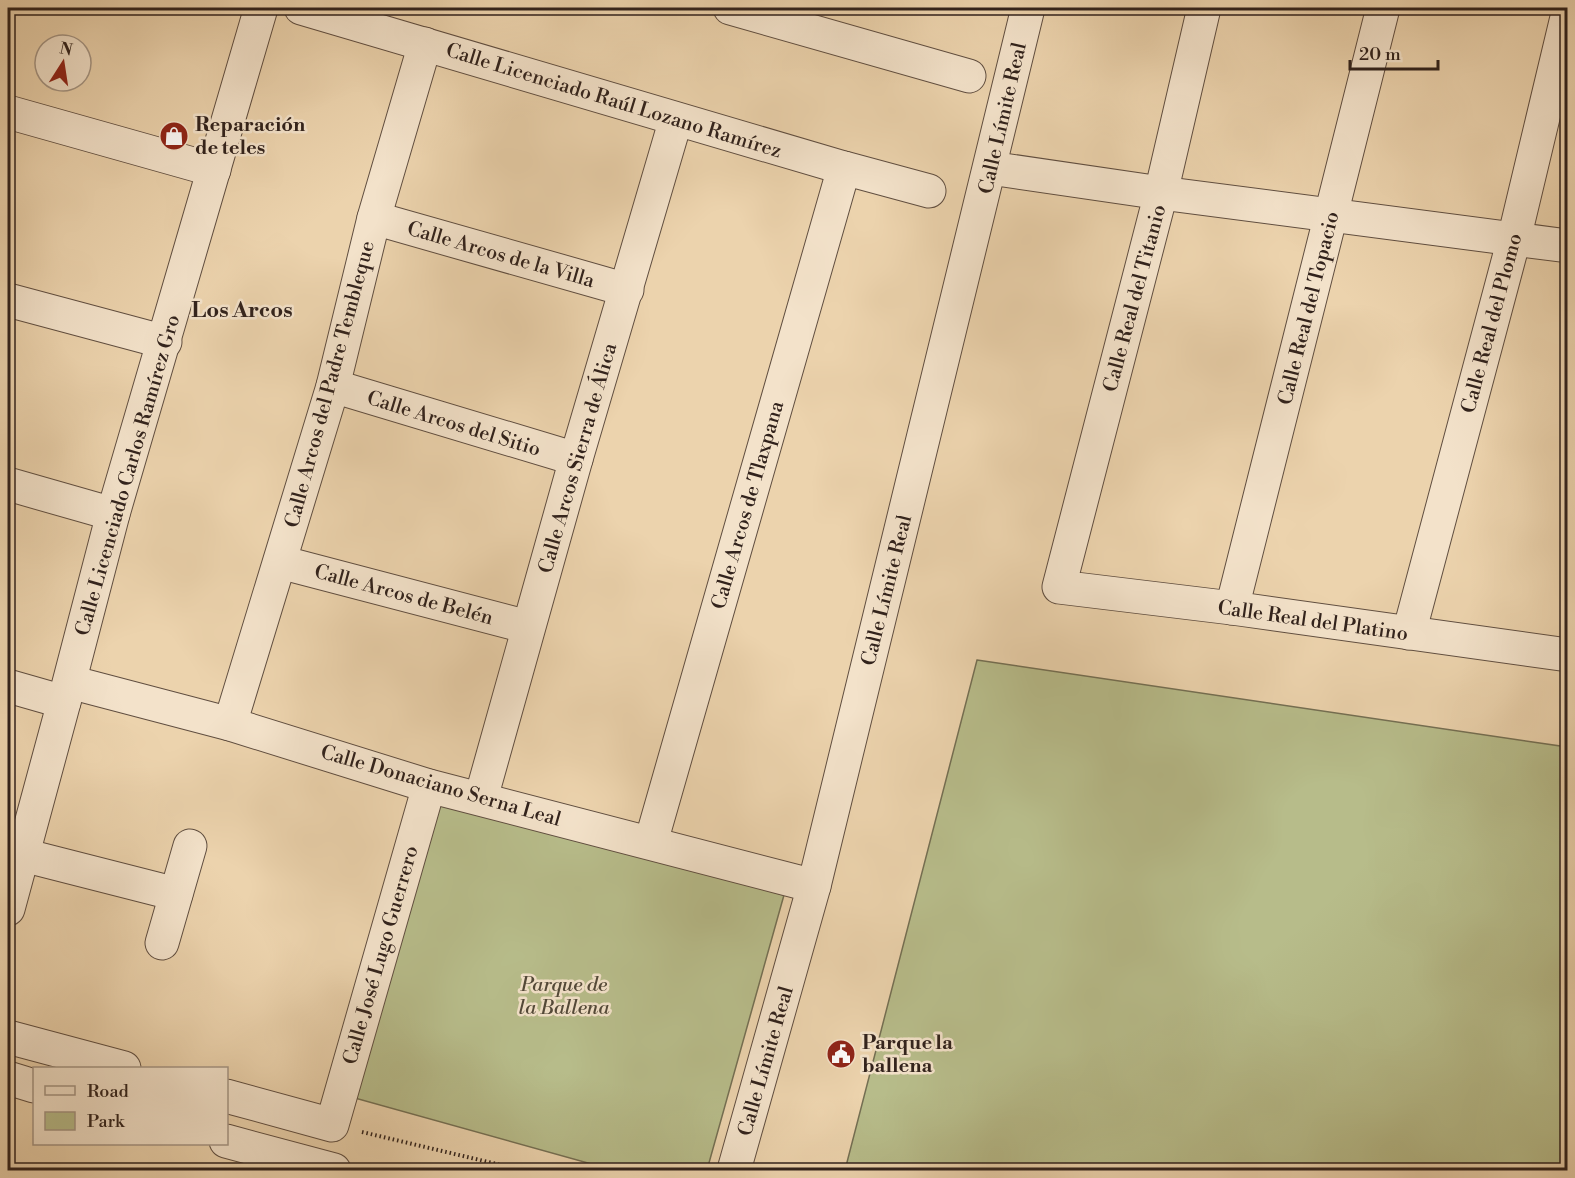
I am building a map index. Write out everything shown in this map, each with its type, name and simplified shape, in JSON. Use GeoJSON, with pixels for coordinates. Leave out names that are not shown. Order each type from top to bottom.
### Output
{"type":"FeatureCollection","features":[{"type":"Feature","properties":{"kind":"street","name":"Calle Licenciado Carlos Ramírez Gro"},"geometry":{"type":"LineString","coordinates":[[10,894],[67,692],[113,514],[261,8]]}},
{"type":"Feature","properties":{"kind":"street","name":"Calle Licenciado Raúl Lozano Ramírez"},"geometry":{"type":"LineString","coordinates":[[301,8],[929,191]]}},
{"type":"Feature","properties":{"kind":"street"},"geometry":{"type":"LineString","coordinates":[[730,8],[969,76]]}},
{"type":"Feature","properties":{"kind":"street","name":"Calle Límite Real"},"geometry":{"type":"LineString","coordinates":[[734,1170],[814,886],[1028,8]]}},
{"type":"Feature","properties":{"kind":"street","name":"Calle Real del Titanio"},"geometry":{"type":"LineString","coordinates":[[1059,587],[1161,193],[1204,8]]}},
{"type":"Feature","properties":{"kind":"street","name":"Calle Real del Topacio"},"geometry":{"type":"LineString","coordinates":[[1232,608],[1383,8]]}},
{"type":"Feature","properties":{"kind":"street","name":"Calle Real del Plomo"},"geometry":{"type":"LineString","coordinates":[[1409,633],[1514,238],[1568,13]]}},
{"type":"Feature","properties":{"kind":"street","name":"Calle Arcos del Padre Tembleque"},"geometry":{"type":"LineString","coordinates":[[230,724],[333,386],[374,218],[425,44]]}},
{"type":"Feature","properties":{"kind":"street"},"geometry":{"type":"LineString","coordinates":[[8,112],[214,170]]}},
{"type":"Feature","properties":{"kind":"street","name":"Calle Arcos Sierra de Álica"},"geometry":{"type":"LineString","coordinates":[[481,798],[576,459],[676,119]]}},
{"type":"Feature","properties":{"kind":"street","name":"Calle Arcos de Tlaxpana"},"geometry":{"type":"LineString","coordinates":[[651,842],[844,168]]}},
{"type":"Feature","properties":{"kind":"street"},"geometry":{"type":"LineString","coordinates":[[990,168],[1161,193],[1568,246]]}},
{"type":"Feature","properties":{"kind":"street","name":"Calle Arcos de la Villa"},"geometry":{"type":"LineString","coordinates":[[374,218],[627,290]]}},
{"type":"Feature","properties":{"kind":"street"},"geometry":{"type":"LineString","coordinates":[[8,300],[165,342]]}},
{"type":"Feature","properties":{"kind":"street","name":"Calle Arcos del Sitio"},"geometry":{"type":"LineString","coordinates":[[333,386],[576,459]]}},
{"type":"Feature","properties":{"kind":"street"},"geometry":{"type":"LineString","coordinates":[[8,484],[113,514]]}},
{"type":"Feature","properties":{"kind":"street","name":"Calle Arcos de Belén"},"geometry":{"type":"LineString","coordinates":[[280,562],[528,627]]}},
{"type":"Feature","properties":{"kind":"street","name":"Calle Real del Platino"},"geometry":{"type":"LineString","coordinates":[[1059,587],[1232,608],[1568,655]]}},
{"type":"Feature","properties":{"kind":"street","name":"Calle Donaciano Serna Leal"},"geometry":{"type":"LineString","coordinates":[[8,686],[67,692],[230,724],[429,786],[814,886]]}},
{"type":"Feature","properties":{"kind":"street","name":"Calle José Lugo Guerrero"},"geometry":{"type":"LineString","coordinates":[[332,1125],[429,786]]}},
{"type":"Feature","properties":{"kind":"street"},"geometry":{"type":"LineString","coordinates":[[162,943],[190,846]]}},
{"type":"Feature","properties":{"kind":"street"},"geometry":{"type":"LineString","coordinates":[[22,855],[176,894]]}},
{"type":"Feature","properties":{"kind":"street"},"geometry":{"type":"LineString","coordinates":[[8,1037],[120,1067]]}},
{"type":"Feature","properties":{"kind":"street"},"geometry":{"type":"LineString","coordinates":[[8,1078],[33,1086]]}},
{"type":"Feature","properties":{"kind":"street"},"geometry":{"type":"LineString","coordinates":[[228,1097],[332,1125]]}},
{"type":"Feature","properties":{"kind":"street"},"geometry":{"type":"LineString","coordinates":[[228,1142],[277,1163],[334,1170]]}},
{"type":"Feature","properties":{"kind":"path"},"geometry":{"type":"LineString","coordinates":[[332,1125],[522,1170]]}},
{"type":"Feature","properties":{"kind":"green space"},"geometry":{"type":"Polygon","coordinates":[[[977,660],[1567,747],[1567,1170],[845,1170],[977,660]]]}},
{"type":"Feature","properties":{"kind":"green space","name":"Parque de la Ballena"},"geometry":{"type":"Polygon","coordinates":[[[428,796],[784,895],[707,1170],[613,1170],[344,1095],[428,796]]]}},
{"type":"Feature","properties":{"kind":"place","name":"Reparación de teles"},"geometry":{"type":"Point","coordinates":[174,136]}},
{"type":"Feature","properties":{"kind":"place","name":"Parque la ballena"},"geometry":{"type":"Point","coordinates":[841,1054]}},
{"type":"Feature","properties":{"kind":"district","name":"Los Arcos"},"geometry":{"type":"Point","coordinates":[242,309]}}]}
